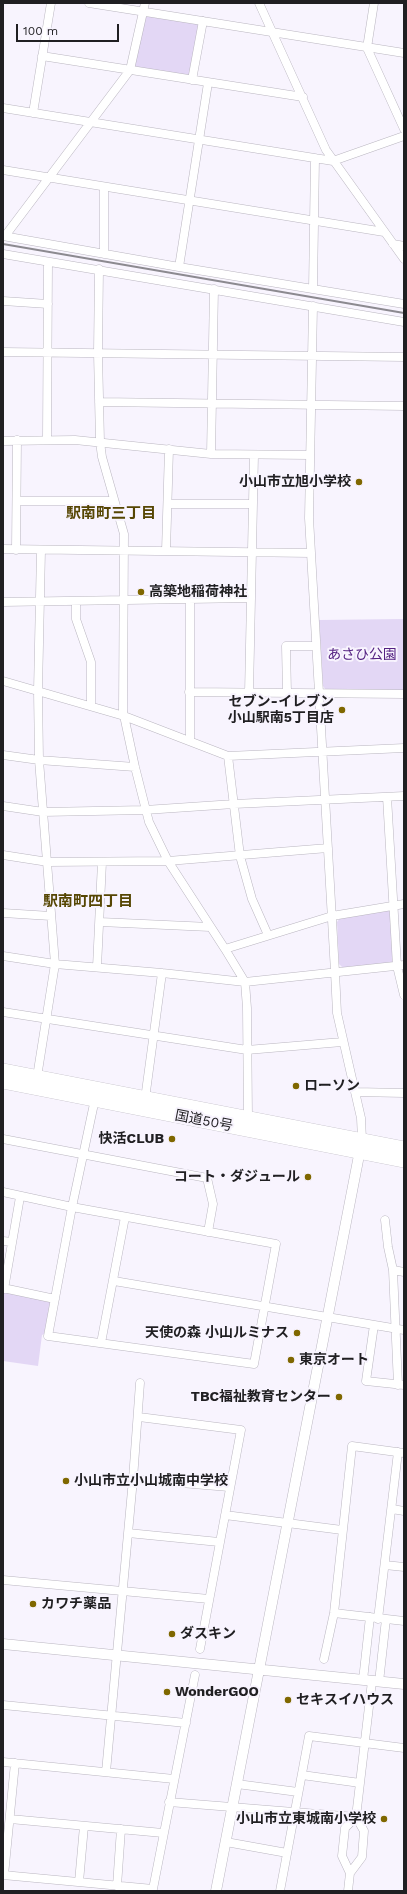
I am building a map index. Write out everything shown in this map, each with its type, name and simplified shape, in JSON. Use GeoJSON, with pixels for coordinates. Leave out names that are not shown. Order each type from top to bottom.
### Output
{"type":"FeatureCollection","features":[{"type":"Feature","properties":{"kind":"highway","name":"国道50号"},"geometry":{"type":"LineString","coordinates":[[3,1070],[248,1118],[360,1146],[404,1161]]}},
{"type":"Feature","properties":{"kind":"highway","name":"国道50号"},"geometry":{"type":"LineString","coordinates":[[3,1082],[360,1146],[404,1148]]}},
{"type":"Feature","properties":{"kind":"street"},"geometry":{"type":"LineString","coordinates":[[33,113],[51,3]]}},
{"type":"Feature","properties":{"kind":"street"},"geometry":{"type":"LineString","coordinates":[[89,3],[404,53]]}},
{"type":"Feature","properties":{"kind":"street"},"geometry":{"type":"LineString","coordinates":[[145,3],[130,70],[4,236],[179,267],[404,304]]}},
{"type":"Feature","properties":{"kind":"street"},"geometry":{"type":"LineString","coordinates":[[259,3],[326,150],[404,260]]}},
{"type":"Feature","properties":{"kind":"street"},"geometry":{"type":"LineString","coordinates":[[374,3],[367,48],[404,129]]}},
{"type":"Feature","properties":{"kind":"street"},"geometry":{"type":"LineString","coordinates":[[192,80],[203,21]]}},
{"type":"Feature","properties":{"kind":"street"},"geometry":{"type":"LineString","coordinates":[[42,56],[303,97]]}},
{"type":"Feature","properties":{"kind":"street"},"geometry":{"type":"LineString","coordinates":[[179,267],[208,83]]}},
{"type":"Feature","properties":{"kind":"street"},"geometry":{"type":"LineString","coordinates":[[3,108],[333,161],[404,136]]}},
{"type":"Feature","properties":{"kind":"street"},"geometry":{"type":"LineString","coordinates":[[313,289],[315,158]]}},
{"type":"Feature","properties":{"kind":"street"},"geometry":{"type":"LineString","coordinates":[[3,170],[384,232]]}},
{"type":"Feature","properties":{"kind":"street"},"geometry":{"type":"LineString","coordinates":[[104,187],[104,254]]}},
{"type":"Feature","properties":{"kind":"street"},"geometry":{"type":"LineString","coordinates":[[394,244],[404,246]]}},
{"type":"Feature","properties":{"kind":"street"},"geometry":{"type":"LineString","coordinates":[[3,254],[99,269],[404,322]]}},
{"type":"Feature","properties":{"kind":"street"},"geometry":{"type":"LineString","coordinates":[[47,440],[48,262]]}},
{"type":"Feature","properties":{"kind":"street"},"geometry":{"type":"LineString","coordinates":[[99,269],[98,353],[100,442],[102,457],[124,534],[125,551],[123,600],[124,716],[149,822],[168,861],[225,948],[245,982],[247,1008],[248,1118]]}},
{"type":"Feature","properties":{"kind":"street"},"geometry":{"type":"LineString","coordinates":[[211,454],[214,289]]}},
{"type":"Feature","properties":{"kind":"street"},"geometry":{"type":"LineString","coordinates":[[3,300],[48,304]]}},
{"type":"Feature","properties":{"kind":"street"},"geometry":{"type":"LineString","coordinates":[[216,1891],[360,1146],[361,1118],[342,1042],[337,1013],[334,972],[326,799],[311,553],[309,455],[311,448],[313,306]]}},
{"type":"Feature","properties":{"kind":"street"},"geometry":{"type":"LineString","coordinates":[[3,352],[404,357]]}},
{"type":"Feature","properties":{"kind":"street"},"geometry":{"type":"LineString","coordinates":[[99,402],[404,406]]}},
{"type":"Feature","properties":{"kind":"street"},"geometry":{"type":"LineString","coordinates":[[3,440],[100,442],[211,454],[309,455]]}},
{"type":"Feature","properties":{"kind":"street"},"geometry":{"type":"LineString","coordinates":[[16,550],[17,440]]}},
{"type":"Feature","properties":{"kind":"street"},"geometry":{"type":"LineString","coordinates":[[166,552],[169,449]]}},
{"type":"Feature","properties":{"kind":"street"},"geometry":{"type":"LineString","coordinates":[[249,693],[254,455]]}},
{"type":"Feature","properties":{"kind":"street"},"geometry":{"type":"LineString","coordinates":[[17,501],[114,500]]}},
{"type":"Feature","properties":{"kind":"street"},"geometry":{"type":"LineString","coordinates":[[168,504],[252,504]]}},
{"type":"Feature","properties":{"kind":"street"},"geometry":{"type":"LineString","coordinates":[[3,550],[311,553]]}},
{"type":"Feature","properties":{"kind":"street"},"geometry":{"type":"LineString","coordinates":[[37,1077],[45,1018],[55,964],[39,760],[38,691],[41,550]]}},
{"type":"Feature","properties":{"kind":"street"},"geometry":{"type":"LineString","coordinates":[[3,602],[250,598]]}},
{"type":"Feature","properties":{"kind":"street"},"geometry":{"type":"LineString","coordinates":[[190,600],[190,741]]}},
{"type":"Feature","properties":{"kind":"street"},"geometry":{"type":"LineString","coordinates":[[76,601],[76,619],[91,662],[91,706]]}},
{"type":"Feature","properties":{"kind":"street"},"geometry":{"type":"LineString","coordinates":[[287,693],[286,646],[316,646]]}},
{"type":"Feature","properties":{"kind":"street"},"geometry":{"type":"LineString","coordinates":[[3,681],[124,716],[228,756],[404,748]]}},
{"type":"Feature","properties":{"kind":"street"},"geometry":{"type":"LineString","coordinates":[[189,692],[404,694]]}},
{"type":"Feature","properties":{"kind":"street"},"geometry":{"type":"LineString","coordinates":[[3,755],[39,760],[135,767]]}},
{"type":"Feature","properties":{"kind":"street"},"geometry":{"type":"LineString","coordinates":[[228,756],[240,856],[252,899],[268,935]]}},
{"type":"Feature","properties":{"kind":"street"},"geometry":{"type":"LineString","coordinates":[[3,806],[43,812],[145,810],[326,799],[404,796]]}},
{"type":"Feature","properties":{"kind":"street"},"geometry":{"type":"LineString","coordinates":[[387,797],[393,905],[404,995]]}},
{"type":"Feature","properties":{"kind":"street"},"geometry":{"type":"LineString","coordinates":[[3,855],[48,862],[168,861],[328,848]]}},
{"type":"Feature","properties":{"kind":"street"},"geometry":{"type":"LineString","coordinates":[[97,967],[102,862]]}},
{"type":"Feature","properties":{"kind":"street"},"geometry":{"type":"LineString","coordinates":[[225,948],[332,916],[404,904]]}},
{"type":"Feature","properties":{"kind":"street"},"geometry":{"type":"LineString","coordinates":[[3,913],[51,916]]}},
{"type":"Feature","properties":{"kind":"street"},"geometry":{"type":"LineString","coordinates":[[100,922],[210,927]]}},
{"type":"Feature","properties":{"kind":"street"},"geometry":{"type":"LineString","coordinates":[[3,956],[55,964],[245,982],[401,965]]}},
{"type":"Feature","properties":{"kind":"street"},"geometry":{"type":"LineString","coordinates":[[145,1099],[162,973]]}},
{"type":"Feature","properties":{"kind":"street"},"geometry":{"type":"LineString","coordinates":[[3,1012],[247,1050],[342,1042]]}},
{"type":"Feature","properties":{"kind":"street"},"geometry":{"type":"LineString","coordinates":[[355,1092],[404,1093]]}},
{"type":"Feature","properties":{"kind":"street"},"geometry":{"type":"LineString","coordinates":[[3,1192],[72,1207],[276,1244],[254,1364],[48,1336],[72,1207],[95,1099]]}},
{"type":"Feature","properties":{"kind":"street"},"geometry":{"type":"LineString","coordinates":[[3,1139],[207,1178],[212,1204],[208,1232]]}},
{"type":"Feature","properties":{"kind":"street"},"geometry":{"type":"LineString","coordinates":[[20,1196],[3,1288],[55,1299]]}},
{"type":"Feature","properties":{"kind":"street"},"geometry":{"type":"LineString","coordinates":[[101,1343],[125,1217]]}},
{"type":"Feature","properties":{"kind":"street"},"geometry":{"type":"LineString","coordinates":[[374,1325],[366,1381],[401,1385],[395,1329],[393,1270],[388,1247],[385,1220]]}},
{"type":"Feature","properties":{"kind":"street"},"geometry":{"type":"LineString","coordinates":[[3,1240],[12,1242]]}},
{"type":"Feature","properties":{"kind":"street"},"geometry":{"type":"LineString","coordinates":[[393,1270],[404,1272]]}},
{"type":"Feature","properties":{"kind":"street"},"geometry":{"type":"LineString","coordinates":[[114,1281],[404,1330]]}},
{"type":"Feature","properties":{"kind":"street"},"geometry":{"type":"LineString","coordinates":[[106,1772],[110,1715],[134,1479],[140,1383]]}},
{"type":"Feature","properties":{"kind":"street"},"geometry":{"type":"LineString","coordinates":[[138,1417],[241,1430],[229,1487],[200,1649]]}},
{"type":"Feature","properties":{"kind":"street"},"geometry":{"type":"LineString","coordinates":[[324,1659],[334,1613],[352,1446],[401,1452],[378,1618],[356,1817],[364,1831],[362,1857],[350,1873],[348,1891]]}},
{"type":"Feature","properties":{"kind":"street"},"geometry":{"type":"LineString","coordinates":[[134,1479],[229,1487]]}},
{"type":"Feature","properties":{"kind":"street"},"geometry":{"type":"LineString","coordinates":[[392,1510],[404,1511]]}},
{"type":"Feature","properties":{"kind":"street"},"geometry":{"type":"LineString","coordinates":[[225,1515],[342,1530]]}},
{"type":"Feature","properties":{"kind":"street"},"geometry":{"type":"LineString","coordinates":[[128,1533],[219,1542]]}},
{"type":"Feature","properties":{"kind":"street"},"geometry":{"type":"LineString","coordinates":[[385,1565],[404,1567]]}},
{"type":"Feature","properties":{"kind":"street"},"geometry":{"type":"LineString","coordinates":[[3,1580],[209,1599]]}},
{"type":"Feature","properties":{"kind":"street"},"geometry":{"type":"LineString","coordinates":[[334,1613],[404,1621]]}},
{"type":"Feature","properties":{"kind":"street"},"geometry":{"type":"LineString","coordinates":[[371,1681],[378,1618]]}},
{"type":"Feature","properties":{"kind":"street"},"geometry":{"type":"LineString","coordinates":[[3,1644],[258,1668],[404,1684]]}},
{"type":"Feature","properties":{"kind":"street"},"geometry":{"type":"LineString","coordinates":[[15,1763],[4,1875],[153,1888],[195,1675]]}},
{"type":"Feature","properties":{"kind":"street"},"geometry":{"type":"LineString","coordinates":[[3,1705],[186,1723]]}},
{"type":"Feature","properties":{"kind":"street"},"geometry":{"type":"LineString","coordinates":[[280,1891],[309,1736],[404,1748]]}},
{"type":"Feature","properties":{"kind":"street"},"geometry":{"type":"LineString","coordinates":[[3,1762],[174,1779]]}},
{"type":"Feature","properties":{"kind":"street"},"geometry":{"type":"LineString","coordinates":[[302,1775],[360,1783]]}},
{"type":"Feature","properties":{"kind":"street"},"geometry":{"type":"LineString","coordinates":[[237,1784],[298,1792]]}},
{"type":"Feature","properties":{"kind":"street"},"geometry":{"type":"LineString","coordinates":[[169,1802],[356,1817]]}},
{"type":"Feature","properties":{"kind":"street"},"geometry":{"type":"LineString","coordinates":[[350,1873],[342,1856],[343,1842],[345,1828],[356,1817]]}},
{"type":"Feature","properties":{"kind":"street"},"geometry":{"type":"LineString","coordinates":[[10,1819],[164,1833]]}},
{"type":"Feature","properties":{"kind":"street"},"geometry":{"type":"LineString","coordinates":[[79,1882],[84,1826]]}},
{"type":"Feature","properties":{"kind":"street"},"geometry":{"type":"LineString","coordinates":[[117,1886],[121,1829]]}},
{"type":"Feature","properties":{"kind":"street"},"geometry":{"type":"LineString","coordinates":[[226,1842],[287,1853]]}},
{"type":"Feature","properties":{"kind":"green space"},"geometry":{"type":"Polygon","coordinates":[[[145,14],[202,23],[192,78],[133,68],[145,14]]]}},
{"type":"Feature","properties":{"kind":"green space","name":"あさひ公園"},"geometry":{"type":"Polygon","coordinates":[[[404,619],[404,691],[326,690],[323,686],[319,620],[404,619]]]}},
{"type":"Feature","properties":{"kind":"green space"},"geometry":{"type":"Polygon","coordinates":[[[388,910],[391,911],[395,961],[393,963],[343,968],[339,964],[337,922],[340,918],[388,910]]]}},
{"type":"Feature","properties":{"kind":"green space"},"geometry":{"type":"Polygon","coordinates":[[[3,1292],[51,1302],[46,1333],[42,1335],[38,1366],[3,1361],[3,1292]]]}},
{"type":"Feature","properties":{"kind":"railway"},"geometry":{"type":"LineString","coordinates":[[3,244],[404,313]]}},
{"type":"Feature","properties":{"kind":"place","name":"小山市立旭小学校"},"geometry":{"type":"Point","coordinates":[359,482]}},
{"type":"Feature","properties":{"kind":"place","name":"高築地稲荷神社"},"geometry":{"type":"Point","coordinates":[141,592]}},
{"type":"Feature","properties":{"kind":"place","name":"セブン-イレブン 小山駅南5丁目店"},"geometry":{"type":"Point","coordinates":[342,710]}},
{"type":"Feature","properties":{"kind":"place","name":"ローソン"},"geometry":{"type":"Point","coordinates":[296,1086]}},
{"type":"Feature","properties":{"kind":"place","name":"快活CLUB"},"geometry":{"type":"Point","coordinates":[172,1139]}},
{"type":"Feature","properties":{"kind":"place","name":"コート・ダジュール"},"geometry":{"type":"Point","coordinates":[308,1177]}},
{"type":"Feature","properties":{"kind":"place","name":"天使の森 小山ルミナス"},"geometry":{"type":"Point","coordinates":[297,1333]}},
{"type":"Feature","properties":{"kind":"place","name":"東京オート"},"geometry":{"type":"Point","coordinates":[291,1360]}},
{"type":"Feature","properties":{"kind":"place","name":"TBC福祉教育センター"},"geometry":{"type":"Point","coordinates":[339,1397]}},
{"type":"Feature","properties":{"kind":"place","name":"小山市立小山城南中学校"},"geometry":{"type":"Point","coordinates":[66,1481]}},
{"type":"Feature","properties":{"kind":"place","name":"カワチ薬品"},"geometry":{"type":"Point","coordinates":[33,1604]}},
{"type":"Feature","properties":{"kind":"place","name":"ダスキン"},"geometry":{"type":"Point","coordinates":[172,1634]}},
{"type":"Feature","properties":{"kind":"place","name":"WonderGOO"},"geometry":{"type":"Point","coordinates":[167,1692]}},
{"type":"Feature","properties":{"kind":"place","name":"セキスイハウス"},"geometry":{"type":"Point","coordinates":[288,1700]}},
{"type":"Feature","properties":{"kind":"place","name":"小山市立東城南小学校"},"geometry":{"type":"Point","coordinates":[384,1819]}},
{"type":"Feature","properties":{"kind":"district","name":"駅南町三丁目"},"geometry":{"type":"Point","coordinates":[111,514]}},
{"type":"Feature","properties":{"kind":"district","name":"駅南町四丁目"},"geometry":{"type":"Point","coordinates":[88,902]}}]}
